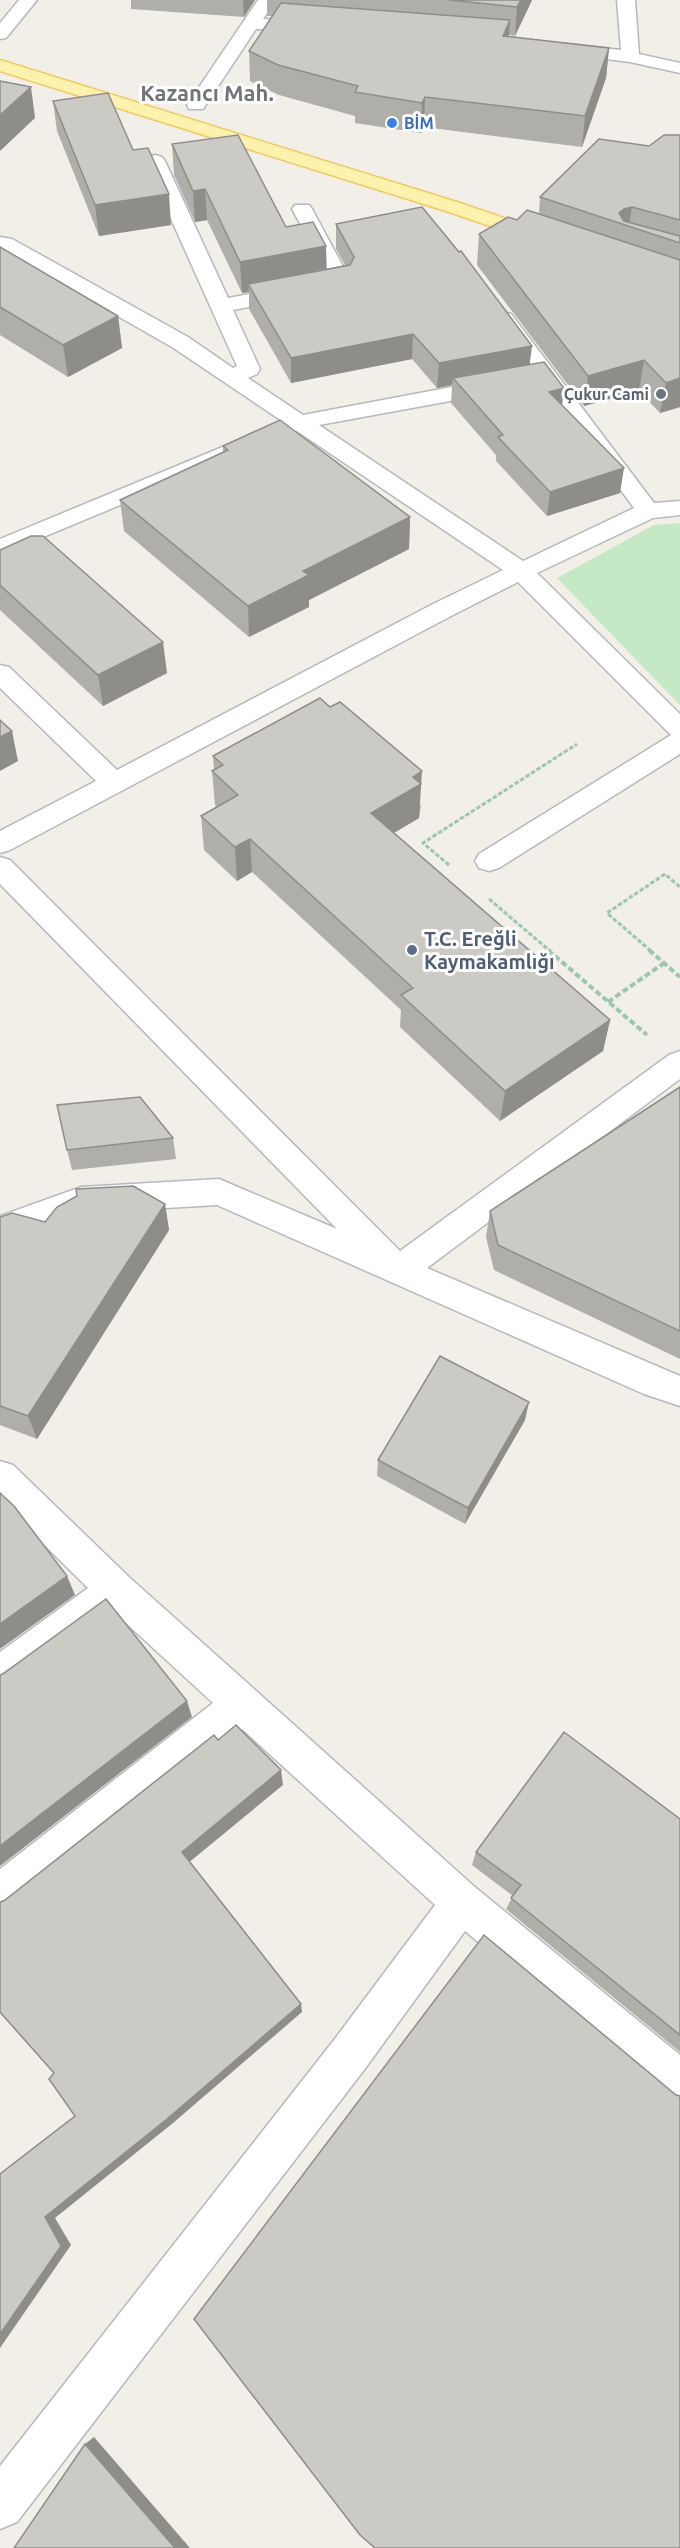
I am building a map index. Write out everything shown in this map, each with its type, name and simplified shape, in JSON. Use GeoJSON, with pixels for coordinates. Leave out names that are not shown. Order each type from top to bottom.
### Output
{"type":"FeatureCollection","features":[{"type":"Feature","properties":{"kind":"main road"},"geometry":{"type":"LineString","coordinates":[[0,65],[453,207],[561,244]]}},
{"type":"Feature","properties":{"kind":"main road"},"geometry":{"type":"LineString","coordinates":[[174,98],[218,112]]}},
{"type":"Feature","properties":{"kind":"main road"},"geometry":{"type":"LineString","coordinates":[[353,156],[544,218]]}},
{"type":"Feature","properties":{"kind":"street"},"geometry":{"type":"LineString","coordinates":[[4,40],[28,0]]}},
{"type":"Feature","properties":{"kind":"street"},"geometry":{"type":"LineString","coordinates":[[196,105],[267,0]]}},
{"type":"Feature","properties":{"kind":"street"},"geometry":{"type":"LineString","coordinates":[[626,0],[630,57]]}},
{"type":"Feature","properties":{"kind":"street"},"geometry":{"type":"LineString","coordinates":[[251,23],[332,28]]}},
{"type":"Feature","properties":{"kind":"street"},"geometry":{"type":"LineString","coordinates":[[550,47],[630,57],[680,68]]}},
{"type":"Feature","properties":{"kind":"street"},"geometry":{"type":"LineString","coordinates":[[155,161],[249,369],[231,377]]}},
{"type":"Feature","properties":{"kind":"street"},"geometry":{"type":"LineString","coordinates":[[220,306],[342,283],[302,209]]}},
{"type":"Feature","properties":{"kind":"street"},"geometry":{"type":"LineString","coordinates":[[0,243],[5,243],[180,342],[521,571],[680,729]]}},
{"type":"Feature","properties":{"kind":"street"},"geometry":{"type":"LineString","coordinates":[[490,300],[648,511]]}},
{"type":"Feature","properties":{"kind":"street"},"geometry":{"type":"LineString","coordinates":[[267,435],[299,422],[548,376]]}},
{"type":"Feature","properties":{"kind":"street"},"geometry":{"type":"LineString","coordinates":[[0,548],[245,444]]}},
{"type":"Feature","properties":{"kind":"street"},"geometry":{"type":"LineString","coordinates":[[0,843],[521,571],[648,511],[680,508]]}},
{"type":"Feature","properties":{"kind":"street"},"geometry":{"type":"LineString","coordinates":[[0,674],[114,783]]}},
{"type":"Feature","properties":{"kind":"street"},"geometry":{"type":"LineString","coordinates":[[489,861],[680,742]]}},
{"type":"Feature","properties":{"kind":"street"},"geometry":{"type":"LineString","coordinates":[[0,867],[399,1270]]}},
{"type":"Feature","properties":{"kind":"street"},"geometry":{"type":"LineString","coordinates":[[399,1270],[680,1063]]}},
{"type":"Feature","properties":{"kind":"street"},"geometry":{"type":"LineString","coordinates":[[0,1230],[81,1200],[219,1192],[656,1383],[680,1391]]}},
{"type":"Feature","properties":{"kind":"street"},"geometry":{"type":"LineString","coordinates":[[0,1477],[116,1590],[462,1902],[680,2083]]}},
{"type":"Feature","properties":{"kind":"street"},"geometry":{"type":"LineString","coordinates":[[0,1675],[116,1590]]}},
{"type":"Feature","properties":{"kind":"street"},"geometry":{"type":"LineString","coordinates":[[0,1896],[243,1704]]}},
{"type":"Feature","properties":{"kind":"street"},"geometry":{"type":"LineString","coordinates":[[0,2505],[349,2055],[462,1902]]}},
{"type":"Feature","properties":{"kind":"path"},"geometry":{"type":"LineString","coordinates":[[449,866],[423,843],[577,744]]}},
{"type":"Feature","properties":{"kind":"path"},"geometry":{"type":"LineString","coordinates":[[680,887],[665,874],[607,913],[680,977]]}},
{"type":"Feature","properties":{"kind":"path"},"geometry":{"type":"LineString","coordinates":[[485,896],[680,1063]]}},
{"type":"Feature","properties":{"kind":"path"},"geometry":{"type":"LineString","coordinates":[[608,1002],[664,963]]}},
{"type":"Feature","properties":{"kind":"green space"},"geometry":{"type":"Polygon","coordinates":[[[680,523],[680,705],[557,578],[654,525],[680,523]]]}},
{"type":"Feature","properties":{"kind":"building"},"geometry":{"type":"Polygon","coordinates":[[[449,0],[521,0],[517,7],[449,0]]]}},
{"type":"Feature","properties":{"kind":"building"},"geometry":{"type":"Polygon","coordinates":[[[281,3],[510,20],[503,36],[609,48],[585,116],[425,97],[422,103],[355,92],[358,86],[278,65],[249,51],[281,3]]]}},
{"type":"Feature","properties":{"kind":"building"},"geometry":{"type":"Polygon","coordinates":[[[0,81],[31,87],[0,115],[0,81]]]}},
{"type":"Feature","properties":{"kind":"building"},"geometry":{"type":"Polygon","coordinates":[[[108,93],[133,150],[148,148],[169,194],[95,205],[53,101],[108,93]]]}},
{"type":"Feature","properties":{"kind":"building"},"geometry":{"type":"Polygon","coordinates":[[[238,135],[286,227],[313,222],[326,246],[240,262],[205,189],[193,191],[172,144],[238,135]]]}},
{"type":"Feature","properties":{"kind":"building"},"geometry":{"type":"Polygon","coordinates":[[[664,135],[680,135],[680,220],[632,207],[619,213],[624,221],[680,236],[680,243],[540,197],[599,139],[649,146],[664,135]]]}},
{"type":"Feature","properties":{"kind":"building"},"geometry":{"type":"Polygon","coordinates":[[[422,207],[459,252],[461,251],[532,346],[439,363],[413,334],[291,358],[248,284],[350,265],[354,257],[336,224],[422,207]]]}},
{"type":"Feature","properties":{"kind":"building"},"geometry":{"type":"Polygon","coordinates":[[[527,210],[680,260],[680,378],[666,383],[644,360],[588,376],[479,234],[508,217],[517,220],[527,210]]]}},
{"type":"Feature","properties":{"kind":"building"},"geometry":{"type":"Polygon","coordinates":[[[0,247],[118,316],[63,345],[0,307],[0,247]]]}},
{"type":"Feature","properties":{"kind":"building"},"geometry":{"type":"Polygon","coordinates":[[[544,362],[564,388],[549,392],[624,468],[550,492],[498,437],[503,435],[453,378],[544,362]]]}},
{"type":"Feature","properties":{"kind":"building"},"geometry":{"type":"Polygon","coordinates":[[[280,420],[410,517],[303,571],[309,575],[248,606],[120,500],[228,450],[223,446],[280,420]]]}},
{"type":"Feature","properties":{"kind":"building"},"geometry":{"type":"Polygon","coordinates":[[[31,536],[43,536],[163,642],[98,675],[0,585],[0,550],[31,536]]]}},
{"type":"Feature","properties":{"kind":"building","name":"T.C. Ereğli Kaymakamlığı"},"geometry":{"type":"Polygon","coordinates":[[[320,698],[330,707],[340,702],[422,771],[413,777],[421,784],[371,813],[610,1020],[505,1091],[401,995],[413,988],[250,839],[235,847],[201,816],[238,795],[212,771],[223,765],[213,756],[320,698]]]}},
{"type":"Feature","properties":{"kind":"building"},"geometry":{"type":"Polygon","coordinates":[[[0,720],[12,731],[0,737],[0,720]]]}},
{"type":"Feature","properties":{"kind":"building"},"geometry":{"type":"Polygon","coordinates":[[[680,1087],[680,1331],[498,1245],[490,1211],[680,1087]]]}},
{"type":"Feature","properties":{"kind":"building"},"geometry":{"type":"Polygon","coordinates":[[[140,1097],[173,1138],[67,1150],[57,1105],[140,1097]]]}},
{"type":"Feature","properties":{"kind":"building"},"geometry":{"type":"Polygon","coordinates":[[[133,1186],[165,1204],[28,1416],[0,1406],[0,1217],[12,1213],[45,1222],[57,1207],[77,1196],[76,1189],[133,1186]]]}},
{"type":"Feature","properties":{"kind":"building"},"geometry":{"type":"Polygon","coordinates":[[[440,1356],[529,1402],[468,1508],[378,1460],[440,1356]]]}},
{"type":"Feature","properties":{"kind":"building"},"geometry":{"type":"Polygon","coordinates":[[[0,1493],[14,1506],[67,1576],[0,1624],[0,1493]]]}},
{"type":"Feature","properties":{"kind":"building"},"geometry":{"type":"Polygon","coordinates":[[[106,1599],[187,1701],[0,1846],[0,1675],[106,1599]]]}},
{"type":"Feature","properties":{"kind":"building"},"geometry":{"type":"Polygon","coordinates":[[[236,1725],[281,1770],[182,1852],[301,2004],[167,2119],[45,2217],[61,2246],[0,2334],[0,2174],[75,2116],[49,2079],[54,2073],[0,2012],[0,1902],[214,1735],[218,1740],[236,1725]]]}},
{"type":"Feature","properties":{"kind":"building"},"geometry":{"type":"Polygon","coordinates":[[[564,1732],[680,1819],[680,2035],[511,1898],[521,1885],[476,1852],[564,1732]]]}},
{"type":"Feature","properties":{"kind":"building"},"geometry":{"type":"Polygon","coordinates":[[[484,1935],[680,2096],[680,2548],[375,2548],[360,2535],[194,2319],[484,1935]]]}},
{"type":"Feature","properties":{"kind":"building"},"geometry":{"type":"Polygon","coordinates":[[[85,2444],[175,2548],[14,2548],[85,2444]]]}},
{"type":"Feature","properties":{"kind":"place","name":"BİM"},"geometry":{"type":"Point","coordinates":[392,123]}},
{"type":"Feature","properties":{"kind":"place","name":"Çukur Cami"},"geometry":{"type":"Point","coordinates":[661,394]}},
{"type":"Feature","properties":{"kind":"place","name":"T.C. Ereğli Kaymakamlığı"},"geometry":{"type":"Point","coordinates":[412,950]}},
{"type":"Feature","properties":{"kind":"district","name":"Kazancı Mah."},"geometry":{"type":"Point","coordinates":[207,93]}}]}
